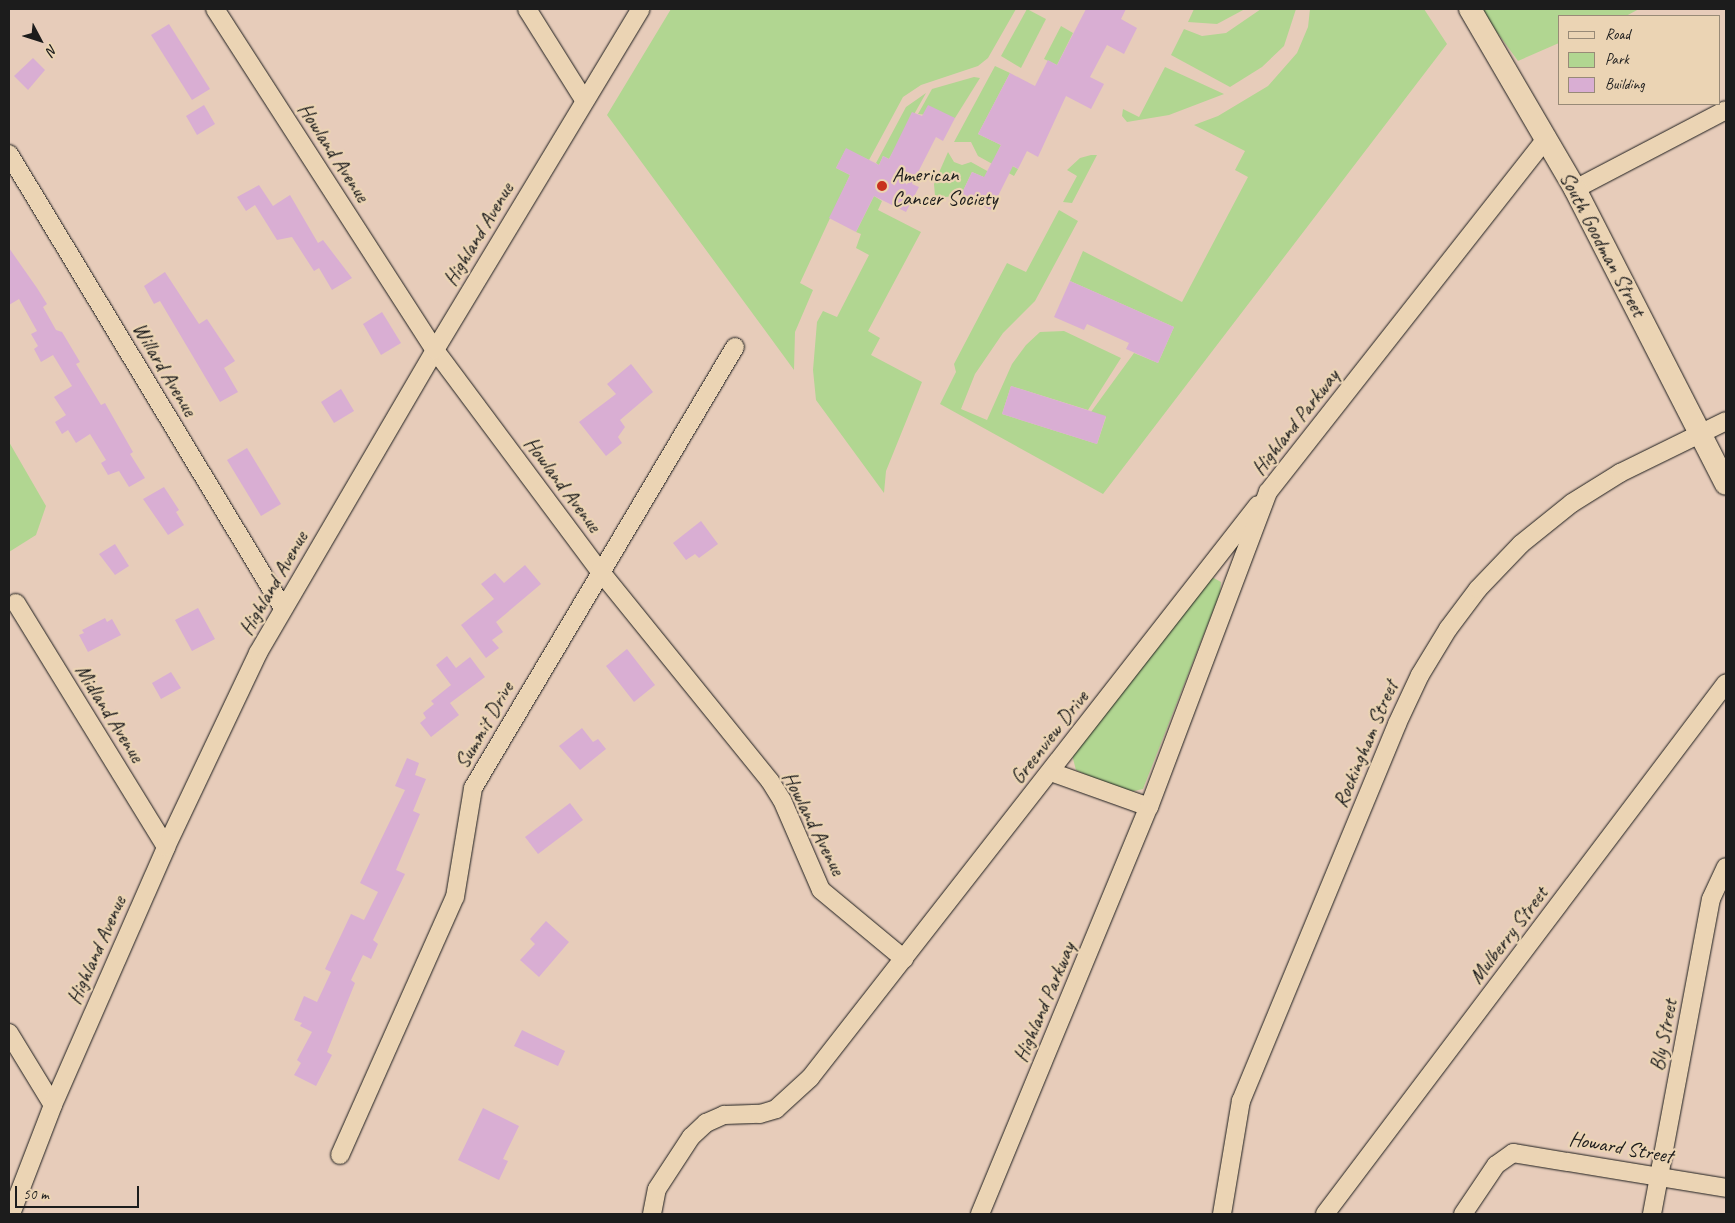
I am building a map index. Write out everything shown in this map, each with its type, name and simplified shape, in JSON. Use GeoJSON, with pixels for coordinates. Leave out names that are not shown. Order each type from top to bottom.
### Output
{"type":"FeatureCollection","features":[{"type":"Feature","properties":{"kind":"main road","name":"South Goodman Street"},"geometry":{"type":"LineString","coordinates":[[1470,9],[1547,138],[1575,189],[1726,484]]}},
{"type":"Feature","properties":{"kind":"street","name":"Howland Avenue"},"geometry":{"type":"LineString","coordinates":[[215,9],[435,350],[600,571],[770,781],[782,800],[821,890],[904,959]]}},
{"type":"Feature","properties":{"kind":"street"},"geometry":{"type":"LineString","coordinates":[[527,9],[584,100]]}},
{"type":"Feature","properties":{"kind":"street","name":"Highland Avenue"},"geometry":{"type":"LineString","coordinates":[[11,1214],[53,1104],[166,847],[283,608],[584,100],[641,9]]}},
{"type":"Feature","properties":{"kind":"street"},"geometry":{"type":"LineString","coordinates":[[1575,189],[1726,110]]}},
{"type":"Feature","properties":{"kind":"street","name":"Highland Parkway"},"geometry":{"type":"LineString","coordinates":[[980,1214],[1149,807],[1268,492],[1547,138]]}},
{"type":"Feature","properties":{"kind":"street","name":"Willard Avenue"},"geometry":{"type":"LineString","coordinates":[[9,154],[283,608]]}},
{"type":"Feature","properties":{"kind":"street","name":"Summit Drive"},"geometry":{"type":"LineString","coordinates":[[340,1155],[455,897],[473,788],[600,571],[736,347]]}},
{"type":"Feature","properties":{"kind":"street","name":"Rockingham Street"},"geometry":{"type":"LineString","coordinates":[[1222,1214],[1241,1101],[1397,724],[1444,637],[1478,588],[1547,522],[1620,473],[1726,421]]}},
{"type":"Feature","properties":{"kind":"street","name":"Greenview Drive"},"geometry":{"type":"LineString","coordinates":[[652,1214],[657,1189],[691,1137],[706,1123],[724,1115],[760,1114],[776,1109],[788,1101],[810,1078],[1268,492]]}},
{"type":"Feature","properties":{"kind":"street","name":"Midland Avenue"},"geometry":{"type":"LineString","coordinates":[[16,602],[166,847]]}},
{"type":"Feature","properties":{"kind":"street","name":"Mulberry Street"},"geometry":{"type":"LineString","coordinates":[[1326,1214],[1726,683]]}},
{"type":"Feature","properties":{"kind":"street"},"geometry":{"type":"LineString","coordinates":[[1051,772],[1149,807]]}},
{"type":"Feature","properties":{"kind":"street","name":"Bly Street"},"geometry":{"type":"LineString","coordinates":[[1652,1214],[1712,899],[1726,867]]}},
{"type":"Feature","properties":{"kind":"street"},"geometry":{"type":"LineString","coordinates":[[9,1033],[53,1104]]}},
{"type":"Feature","properties":{"kind":"street","name":"Howard Street"},"geometry":{"type":"LineString","coordinates":[[1463,1214],[1469,1202],[1508,1154],[1521,1153],[1726,1188]]}},
{"type":"Feature","properties":{"kind":"green space"},"geometry":{"type":"Polygon","coordinates":[[[671,9],[1016,9],[988,58],[978,66],[921,85],[903,97],[869,160],[846,149],[836,168],[850,175],[800,283],[813,290],[795,332],[794,370],[607,115],[671,9]]]}},
{"type":"Feature","properties":{"kind":"green space"},"geometry":{"type":"Polygon","coordinates":[[[1027,9],[1046,19],[1021,68],[1001,56],[1027,9]]]}},
{"type":"Feature","properties":{"kind":"green space"},"geometry":{"type":"Polygon","coordinates":[[[1194,9],[1245,9],[1217,24],[1188,22],[1194,9]]]}},
{"type":"Feature","properties":{"kind":"green space"},"geometry":{"type":"Polygon","coordinates":[[[1261,9],[1296,9],[1284,46],[1262,67],[1230,87],[1171,55],[1184,29],[1202,36],[1226,33],[1261,9]]]}},
{"type":"Feature","properties":{"kind":"green space"},"geometry":{"type":"Polygon","coordinates":[[[1310,9],[1424,9],[1447,44],[1103,494],[940,404],[956,372],[954,364],[1007,263],[1026,272],[1059,210],[1078,221],[1035,301],[1003,333],[975,374],[961,409],[987,420],[1012,364],[1026,345],[1040,332],[1064,331],[1121,358],[1088,410],[1011,386],[1002,414],[1097,444],[1106,417],[1091,412],[1134,353],[1158,363],[1174,327],[1070,281],[1083,251],[1182,302],[1248,177],[1235,170],[1245,151],[1194,125],[1218,116],[1268,86],[1297,53],[1308,27],[1310,9]]]}},
{"type":"Feature","properties":{"kind":"green space"},"geometry":{"type":"Polygon","coordinates":[[[1480,9],[1639,9],[1628,15],[1558,15],[1558,43],[1518,61],[1480,9]]]}},
{"type":"Feature","properties":{"kind":"green space"},"geometry":{"type":"Polygon","coordinates":[[[1061,26],[1073,33],[1057,65],[1044,59],[1061,26]]]}},
{"type":"Feature","properties":{"kind":"green space"},"geometry":{"type":"Polygon","coordinates":[[[995,66],[1010,73],[978,134],[1001,145],[995,157],[1018,169],[1014,176],[978,156],[971,142],[954,142],[995,66]]]}},
{"type":"Feature","properties":{"kind":"green space"},"geometry":{"type":"Polygon","coordinates":[[[1165,67],[1224,94],[1169,115],[1127,122],[1122,116],[1123,109],[1139,117],[1165,67]]]}},
{"type":"Feature","properties":{"kind":"green space"},"geometry":{"type":"Polygon","coordinates":[[[974,77],[980,78],[955,118],[918,114],[932,89],[974,77]]]}},
{"type":"Feature","properties":{"kind":"green space"},"geometry":{"type":"Polygon","coordinates":[[[926,93],[889,159],[883,156],[879,165],[876,163],[906,107],[926,93]]]}},
{"type":"Feature","properties":{"kind":"green space"},"geometry":{"type":"Polygon","coordinates":[[[948,152],[954,162],[962,165],[971,162],[989,172],[986,178],[972,172],[961,195],[938,198],[935,196],[934,184],[948,152]]]}},
{"type":"Feature","properties":{"kind":"green space"},"geometry":{"type":"Polygon","coordinates":[[[1097,155],[1072,203],[1063,202],[1077,176],[1067,170],[1080,158],[1097,155]]]}},
{"type":"Feature","properties":{"kind":"green space"},"geometry":{"type":"Polygon","coordinates":[[[874,196],[882,201],[878,210],[921,232],[868,331],[880,338],[871,355],[922,382],[886,471],[884,493],[816,400],[813,370],[817,322],[823,311],[837,317],[869,255],[856,248],[861,234],[856,232],[874,196]]]}},
{"type":"Feature","properties":{"kind":"green space"},"geometry":{"type":"Polygon","coordinates":[[[9,442],[46,506],[36,535],[9,552],[9,442]]]}},
{"type":"Feature","properties":{"kind":"green space"},"geometry":{"type":"Polygon","coordinates":[[[1210,576],[1221,582],[1220,593],[1143,789],[1125,793],[1076,770],[1072,755],[1210,576]]]}},
{"type":"Feature","properties":{"kind":"building"},"geometry":{"type":"Polygon","coordinates":[[[1086,9],[1126,9],[1121,19],[1137,28],[1124,54],[1107,45],[1090,77],[1104,84],[1091,109],[1066,96],[1038,157],[1027,151],[1018,169],[1013,166],[991,210],[961,195],[972,172],[984,177],[1001,145],[978,134],[1010,73],[1035,86],[1048,60],[1057,65],[1086,9]]]}},
{"type":"Feature","properties":{"kind":"building"},"geometry":{"type":"Polygon","coordinates":[[[169,24],[210,89],[192,100],[151,35],[169,24]]]}},
{"type":"Feature","properties":{"kind":"building"},"geometry":{"type":"Polygon","coordinates":[[[33,58],[45,70],[28,90],[14,76],[33,58]]]}},
{"type":"Feature","properties":{"kind":"building"},"geometry":{"type":"Polygon","coordinates":[[[204,105],[215,124],[197,135],[186,116],[204,105]]]}},
{"type":"Feature","properties":{"kind":"building"},"geometry":{"type":"Polygon","coordinates":[[[928,105],[955,118],[943,141],[936,137],[912,184],[919,187],[906,212],[874,196],[856,232],[829,218],[850,175],[836,168],[846,148],[879,165],[883,156],[889,159],[912,112],[922,116],[928,105]]]}},
{"type":"Feature","properties":{"kind":"building"},"geometry":{"type":"Polygon","coordinates":[[[259,185],[273,206],[290,195],[318,243],[323,240],[352,278],[332,290],[319,268],[314,271],[292,237],[277,240],[255,205],[246,211],[237,197],[259,185]]]}},
{"type":"Feature","properties":{"kind":"building"},"geometry":{"type":"Polygon","coordinates":[[[9,248],[47,304],[43,307],[56,330],[62,332],[80,362],[76,364],[101,405],[105,403],[133,452],[130,454],[145,478],[129,487],[119,471],[108,475],[101,463],[106,460],[90,434],[76,443],[68,430],[62,434],[55,422],[66,415],[54,397],[72,386],[53,355],[41,362],[34,349],[38,346],[31,334],[37,331],[19,299],[9,305],[9,248]]]}},
{"type":"Feature","properties":{"kind":"building"},"geometry":{"type":"Polygon","coordinates":[[[165,272],[199,324],[207,319],[235,361],[224,368],[238,392],[220,402],[160,301],[154,304],[144,286],[165,272]]]}},
{"type":"Feature","properties":{"kind":"building"},"geometry":{"type":"Polygon","coordinates":[[[1070,281],[1174,327],[1158,363],[1126,349],[1129,343],[1087,324],[1084,330],[1054,317],[1070,281]]]}},
{"type":"Feature","properties":{"kind":"building"},"geometry":{"type":"Polygon","coordinates":[[[382,312],[401,343],[381,355],[363,324],[382,312]]]}},
{"type":"Feature","properties":{"kind":"building"},"geometry":{"type":"Polygon","coordinates":[[[631,364],[653,392],[620,420],[625,427],[618,437],[622,443],[606,456],[579,422],[616,394],[607,384],[631,364]]]}},
{"type":"Feature","properties":{"kind":"building"},"geometry":{"type":"Polygon","coordinates":[[[1011,386],[1106,416],[1097,444],[1002,414],[1011,386]]]}},
{"type":"Feature","properties":{"kind":"building"},"geometry":{"type":"Polygon","coordinates":[[[341,389],[354,411],[334,423],[321,402],[341,389]]]}},
{"type":"Feature","properties":{"kind":"building"},"geometry":{"type":"Polygon","coordinates":[[[247,448],[281,504],[261,516],[227,460],[247,448]]]}},
{"type":"Feature","properties":{"kind":"building"},"geometry":{"type":"Polygon","coordinates":[[[164,487],[179,510],[176,512],[184,525],[168,535],[143,499],[164,487]]]}},
{"type":"Feature","properties":{"kind":"building"},"geometry":{"type":"Polygon","coordinates":[[[701,521],[718,544],[699,558],[695,554],[686,560],[673,543],[701,521]]]}},
{"type":"Feature","properties":{"kind":"building"},"geometry":{"type":"Polygon","coordinates":[[[115,544],[129,566],[115,575],[99,554],[115,544]]]}},
{"type":"Feature","properties":{"kind":"building"},"geometry":{"type":"Polygon","coordinates":[[[525,565],[541,584],[496,622],[503,632],[492,640],[499,648],[486,658],[461,625],[494,599],[481,584],[495,573],[504,583],[525,565]]]}},
{"type":"Feature","properties":{"kind":"building"},"geometry":{"type":"Polygon","coordinates":[[[198,608],[215,639],[192,651],[175,620],[198,608]]]}},
{"type":"Feature","properties":{"kind":"building"},"geometry":{"type":"Polygon","coordinates":[[[105,618],[107,622],[112,619],[121,635],[88,652],[79,635],[84,633],[82,630],[105,618]]]}},
{"type":"Feature","properties":{"kind":"building"},"geometry":{"type":"Polygon","coordinates":[[[627,649],[655,685],[634,702],[606,666],[627,649]]]}},
{"type":"Feature","properties":{"kind":"building"},"geometry":{"type":"Polygon","coordinates":[[[447,656],[456,668],[470,657],[485,677],[450,703],[459,715],[431,737],[420,723],[426,718],[423,713],[434,704],[431,701],[451,685],[436,665],[447,656]]]}},
{"type":"Feature","properties":{"kind":"building"},"geometry":{"type":"Polygon","coordinates":[[[171,672],[181,688],[161,699],[152,683],[171,672]]]}},
{"type":"Feature","properties":{"kind":"building"},"geometry":{"type":"Polygon","coordinates":[[[582,728],[593,742],[598,739],[606,749],[580,770],[559,746],[582,728]]]}},
{"type":"Feature","properties":{"kind":"building"},"geometry":{"type":"Polygon","coordinates":[[[407,758],[419,763],[415,775],[426,779],[413,811],[420,814],[396,870],[405,874],[373,940],[378,944],[371,959],[363,955],[351,980],[355,983],[327,1052],[332,1055],[316,1086],[294,1075],[301,1063],[297,1060],[312,1032],[300,1026],[302,1023],[294,1020],[304,996],[317,1002],[331,972],[325,969],[351,914],[364,920],[378,892],[360,883],[405,790],[395,786],[407,758]]]}},
{"type":"Feature","properties":{"kind":"building"},"geometry":{"type":"Polygon","coordinates":[[[570,803],[583,820],[538,854],[525,837],[570,803]]]}},
{"type":"Feature","properties":{"kind":"building"},"geometry":{"type":"Polygon","coordinates":[[[546,921],[569,942],[539,977],[520,960],[535,944],[530,939],[546,921]]]}},
{"type":"Feature","properties":{"kind":"building"},"geometry":{"type":"Polygon","coordinates":[[[522,1030],[565,1051],[558,1066],[514,1046],[522,1030]]]}},
{"type":"Feature","properties":{"kind":"building"},"geometry":{"type":"Polygon","coordinates":[[[483,1108],[519,1126],[503,1159],[508,1161],[499,1180],[458,1160],[483,1108]]]}},
{"type":"Feature","properties":{"kind":"place","name":"American Cancer Society"},"geometry":{"type":"Point","coordinates":[882,186]}}]}
